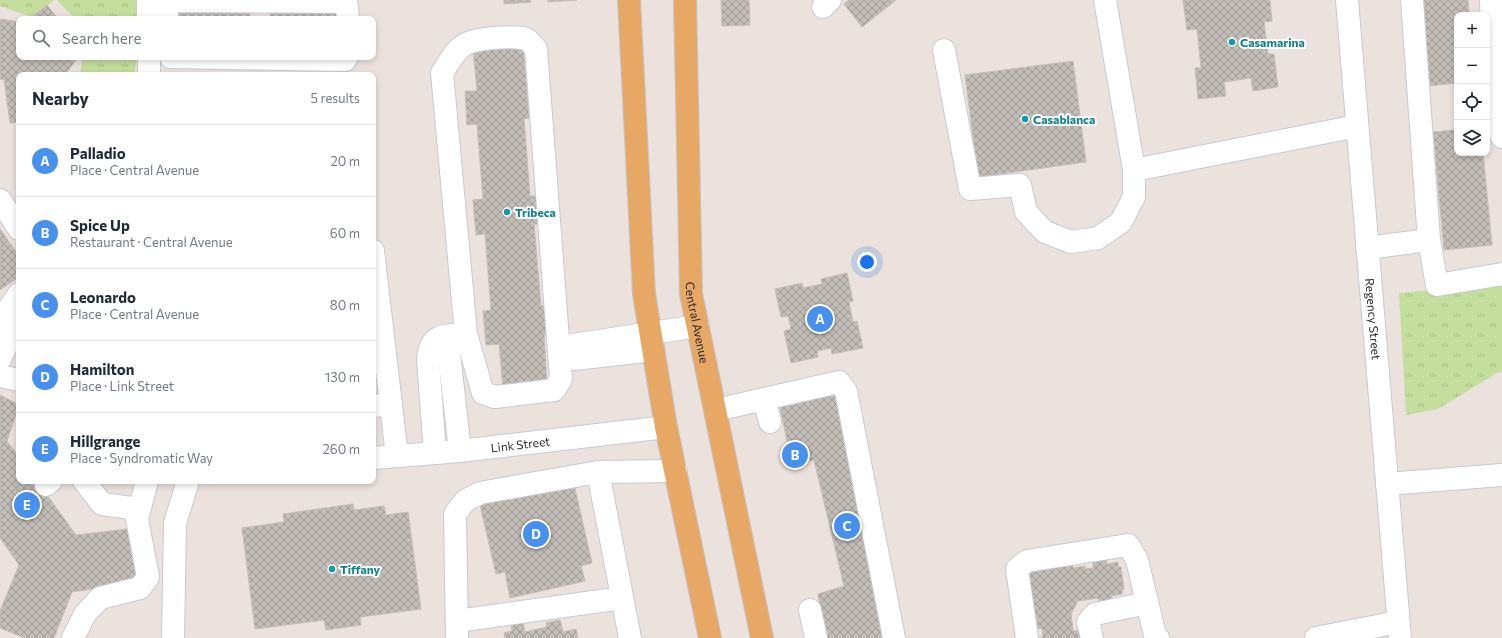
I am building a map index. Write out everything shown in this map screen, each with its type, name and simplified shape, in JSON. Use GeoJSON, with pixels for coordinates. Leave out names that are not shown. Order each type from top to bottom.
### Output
{"type":"FeatureCollection","features":[{"type":"Feature","properties":{"kind":"main road"},"geometry":{"type":"LineString","coordinates":[[629,0],[644,294],[666,427],[710,638]]}},
{"type":"Feature","properties":{"kind":"main road","name":"Central Avenue"},"geometry":{"type":"LineString","coordinates":[[685,0],[691,294],[762,638]]}},
{"type":"Feature","properties":{"kind":"street"},"geometry":{"type":"LineString","coordinates":[[148,0],[148,16]]}},
{"type":"Feature","properties":{"kind":"street"},"geometry":{"type":"LineString","coordinates":[[944,50],[970,189],[1020,185],[1026,212],[1045,232],[1071,242],[1098,238],[1121,222],[1134,197],[1134,170],[1105,0]]}},
{"type":"Feature","properties":{"kind":"street","name":"Regency Street"},"geometry":{"type":"LineString","coordinates":[[1347,0],[1399,630]]}},
{"type":"Feature","properties":{"kind":"street"},"geometry":{"type":"LineString","coordinates":[[1412,0],[1429,240],[1437,285],[1502,274]]}},
{"type":"Feature","properties":{"kind":"street"},"geometry":{"type":"LineString","coordinates":[[1491,0],[1495,121],[1502,137]]}},
{"type":"Feature","properties":{"kind":"street"},"geometry":{"type":"LineString","coordinates":[[167,16],[167,5],[175,1],[257,7],[342,2],[347,6],[348,16]]}},
{"type":"Feature","properties":{"kind":"street"},"geometry":{"type":"LineString","coordinates":[[456,335],[483,392],[495,397],[554,390],[561,379],[536,49],[531,43],[523,38],[478,40],[465,44],[453,55],[442,72],[456,335],[460,451]]}},
{"type":"Feature","properties":{"kind":"street"},"geometry":{"type":"LineString","coordinates":[[149,60],[149,72]]}},
{"type":"Feature","properties":{"kind":"street"},"geometry":{"type":"LineString","coordinates":[[212,60],[253,63],[345,60]]}},
{"type":"Feature","properties":{"kind":"street"},"geometry":{"type":"LineString","coordinates":[[1134,170],[1357,126]]}},
{"type":"Feature","properties":{"kind":"street"},"geometry":{"type":"LineString","coordinates":[[1367,248],[1429,240]]}},
{"type":"Feature","properties":{"kind":"street"},"geometry":{"type":"LineString","coordinates":[[0,321],[16,298]]}},
{"type":"Feature","properties":{"kind":"street"},"geometry":{"type":"LineString","coordinates":[[376,302],[382,405],[397,456]]}},
{"type":"Feature","properties":{"kind":"street"},"geometry":{"type":"LineString","coordinates":[[0,359],[12,331],[16,326]]}},
{"type":"Feature","properties":{"kind":"street"},"geometry":{"type":"LineString","coordinates":[[574,352],[652,341],[698,326]]}},
{"type":"Feature","properties":{"kind":"street"},"geometry":{"type":"LineString","coordinates":[[435,453],[428,360],[429,347],[437,338],[456,335]]}},
{"type":"Feature","properties":{"kind":"street"},"geometry":{"type":"LineString","coordinates":[[0,376],[16,379]]}},
{"type":"Feature","properties":{"kind":"street"},"geometry":{"type":"LineString","coordinates":[[716,410],[839,382],[846,391],[894,638]]}},
{"type":"Feature","properties":{"kind":"street"},"geometry":{"type":"LineString","coordinates":[[764,399],[770,422]]}},
{"type":"Feature","properties":{"kind":"street","name":"Link Street"},"geometry":{"type":"LineString","coordinates":[[376,458],[460,451],[666,427]]}},
{"type":"Feature","properties":{"kind":"street"},"geometry":{"type":"LineString","coordinates":[[598,472],[630,638]]}},
{"type":"Feature","properties":{"kind":"street"},"geometry":{"type":"LineString","coordinates":[[622,598],[457,630],[455,514],[465,501],[480,493],[598,472],[676,472]]}},
{"type":"Feature","properties":{"kind":"street"},"geometry":{"type":"LineString","coordinates":[[1387,484],[1502,474]]}},
{"type":"Feature","properties":{"kind":"street"},"geometry":{"type":"LineString","coordinates":[[86,484],[102,504],[139,509]]}},
{"type":"Feature","properties":{"kind":"street"},"geometry":{"type":"LineString","coordinates":[[73,638],[84,614],[100,598],[140,588],[148,577],[137,519],[146,484]]}},
{"type":"Feature","properties":{"kind":"street"},"geometry":{"type":"LineString","coordinates":[[173,638],[175,523],[187,484]]}},
{"type":"Feature","properties":{"kind":"street"},"geometry":{"type":"LineString","coordinates":[[1027,638],[1017,569],[1026,561],[1128,545],[1137,560],[1155,635],[1158,638]]}},
{"type":"Feature","properties":{"kind":"street"},"geometry":{"type":"LineString","coordinates":[[1092,638],[1088,622],[1095,614],[1147,603]]}},
{"type":"Feature","properties":{"kind":"street"},"geometry":{"type":"LineString","coordinates":[[810,610],[816,638]]}},
{"type":"Feature","properties":{"kind":"street"},"geometry":{"type":"LineString","coordinates":[[1316,638],[1399,630]]}},
{"type":"Feature","properties":{"kind":"green space"},"geometry":{"type":"Polygon","coordinates":[[[0,0],[54,0],[33,16],[29,16],[0,6],[0,0]]]}},
{"type":"Feature","properties":{"kind":"green space"},"geometry":{"type":"Polygon","coordinates":[[[57,0],[140,0],[141,16],[72,16],[57,0]]]}},
{"type":"Feature","properties":{"kind":"green space"},"geometry":{"type":"Polygon","coordinates":[[[82,60],[136,60],[134,72],[80,72],[82,60]]]}},
{"type":"Feature","properties":{"kind":"green space"},"geometry":{"type":"Polygon","coordinates":[[[1502,283],[1502,372],[1497,373],[1438,409],[1406,415],[1399,293],[1502,283]]]}},
{"type":"Feature","properties":{"kind":"building"},"geometry":{"type":"Polygon","coordinates":[[[504,0],[530,0],[531,2],[504,4],[504,0]]]}},
{"type":"Feature","properties":{"kind":"building"},"geometry":{"type":"Polygon","coordinates":[[[548,0],[577,0],[548,2],[548,0]]]}},
{"type":"Feature","properties":{"kind":"building"},"geometry":{"type":"Polygon","coordinates":[[[721,0],[749,0],[750,25],[722,26],[721,0]]]}},
{"type":"Feature","properties":{"kind":"building"},"geometry":{"type":"Polygon","coordinates":[[[849,0],[896,0],[862,27],[844,4],[849,0]]]}},
{"type":"Feature","properties":{"kind":"building","name":"Casamarina"},"geometry":{"type":"Polygon","coordinates":[[[1183,0],[1270,0],[1272,21],[1264,22],[1268,54],[1274,54],[1278,87],[1253,91],[1251,78],[1224,82],[1226,96],[1198,99],[1195,68],[1201,68],[1197,29],[1187,30],[1183,0]]]}},
{"type":"Feature","properties":{"kind":"building"},"geometry":{"type":"Polygon","coordinates":[[[1419,0],[1468,0],[1469,12],[1454,12],[1454,83],[1428,86],[1419,0]]]}},
{"type":"Feature","properties":{"kind":"building"},"geometry":{"type":"Polygon","coordinates":[[[47,5],[56,16],[33,16],[47,5]]]}},
{"type":"Feature","properties":{"kind":"building"},"geometry":{"type":"Polygon","coordinates":[[[341,8],[342,16],[270,16],[270,9],[341,8]]]}},
{"type":"Feature","properties":{"kind":"building"},"geometry":{"type":"Polygon","coordinates":[[[250,10],[250,16],[176,16],[176,11],[250,10]]]}},
{"type":"Feature","properties":{"kind":"building"},"geometry":{"type":"Polygon","coordinates":[[[0,19],[16,22],[16,60],[76,60],[67,72],[16,72],[16,122],[10,123],[4,80],[0,79],[0,19]]]}},
{"type":"Feature","properties":{"kind":"building","name":"Tribeca"},"geometry":{"type":"Polygon","coordinates":[[[523,43],[529,118],[524,119],[530,196],[537,196],[540,224],[534,224],[541,306],[546,305],[549,335],[544,335],[547,383],[503,387],[499,344],[486,345],[483,311],[491,310],[485,234],[476,235],[473,200],[483,199],[477,124],[467,125],[465,91],[477,91],[473,48],[523,43]]]}},
{"type":"Feature","properties":{"kind":"building","name":"Casablanca"},"geometry":{"type":"Polygon","coordinates":[[[1073,61],[1086,162],[978,177],[965,75],[1073,61]]]}},
{"type":"Feature","properties":{"kind":"building"},"geometry":{"type":"Polygon","coordinates":[[[1454,130],[1454,156],[1483,156],[1492,245],[1444,250],[1433,132],[1454,130]]]}},
{"type":"Feature","properties":{"kind":"building"},"geometry":{"type":"Polygon","coordinates":[[[0,229],[16,252],[16,279],[0,290],[0,229]]]}},
{"type":"Feature","properties":{"kind":"building"},"geometry":{"type":"Polygon","coordinates":[[[847,273],[853,301],[849,302],[853,322],[857,321],[863,348],[832,354],[831,348],[817,351],[818,357],[791,363],[784,331],[791,329],[788,316],[781,317],[775,289],[802,283],[803,288],[822,284],[821,279],[847,273]]]}},
{"type":"Feature","properties":{"kind":"building"},"geometry":{"type":"Polygon","coordinates":[[[837,391],[887,638],[826,638],[818,594],[844,586],[814,460],[792,465],[779,403],[837,391]]]}},
{"type":"Feature","properties":{"kind":"building"},"geometry":{"type":"Polygon","coordinates":[[[0,395],[16,403],[16,414],[7,441],[16,453],[16,484],[39,484],[76,535],[127,529],[139,582],[72,592],[54,638],[25,638],[0,628],[0,611],[19,565],[0,538],[0,395]]]}},
{"type":"Feature","properties":{"kind":"building"},"geometry":{"type":"Polygon","coordinates":[[[574,484],[592,563],[581,566],[585,581],[510,598],[505,572],[496,574],[480,505],[574,484]]]}},
{"type":"Feature","properties":{"kind":"building","name":"Tiffany"},"geometry":{"type":"Polygon","coordinates":[[[353,504],[354,510],[384,506],[386,515],[408,512],[421,609],[360,617],[361,625],[326,630],[324,620],[255,629],[242,528],[284,522],[283,514],[353,504]]]}},
{"type":"Feature","properties":{"kind":"building"},"geometry":{"type":"Polygon","coordinates":[[[1106,559],[1107,564],[1118,562],[1118,567],[1121,567],[1124,589],[1122,590],[1122,594],[1111,596],[1112,601],[1099,603],[1098,598],[1078,601],[1071,614],[1073,631],[1079,630],[1080,638],[1036,638],[1043,637],[1042,628],[1038,629],[1037,617],[1030,618],[1026,572],[1037,571],[1036,567],[1072,562],[1073,568],[1085,566],[1085,569],[1093,568],[1093,561],[1106,559]]]}},
{"type":"Feature","properties":{"kind":"building"},"geometry":{"type":"Polygon","coordinates":[[[560,620],[563,632],[576,629],[578,638],[505,638],[504,633],[512,631],[511,625],[523,623],[525,632],[547,627],[546,623],[560,620]]]}},
{"type":"Feature","properties":{"kind":"place","name":"Casamarina"},"geometry":{"type":"Point","coordinates":[1232,42]}},
{"type":"Feature","properties":{"kind":"place","name":"Casablanca"},"geometry":{"type":"Point","coordinates":[1025,119]}},
{"type":"Feature","properties":{"kind":"place","name":"Tribeca"},"geometry":{"type":"Point","coordinates":[507,212]}},
{"type":"Feature","properties":{"kind":"place","name":"Palladio"},"geometry":{"type":"Point","coordinates":[820,319]}},
{"type":"Feature","properties":{"kind":"place","name":"Spice Up"},"geometry":{"type":"Point","coordinates":[795,455]}},
{"type":"Feature","properties":{"kind":"place","name":"Hillgrange"},"geometry":{"type":"Point","coordinates":[27,505]}},
{"type":"Feature","properties":{"kind":"place","name":"Leonardo"},"geometry":{"type":"Point","coordinates":[847,526]}},
{"type":"Feature","properties":{"kind":"place","name":"Hamilton"},"geometry":{"type":"Point","coordinates":[536,534]}},
{"type":"Feature","properties":{"kind":"place","name":"Tiffany"},"geometry":{"type":"Point","coordinates":[332,569]}}]}
